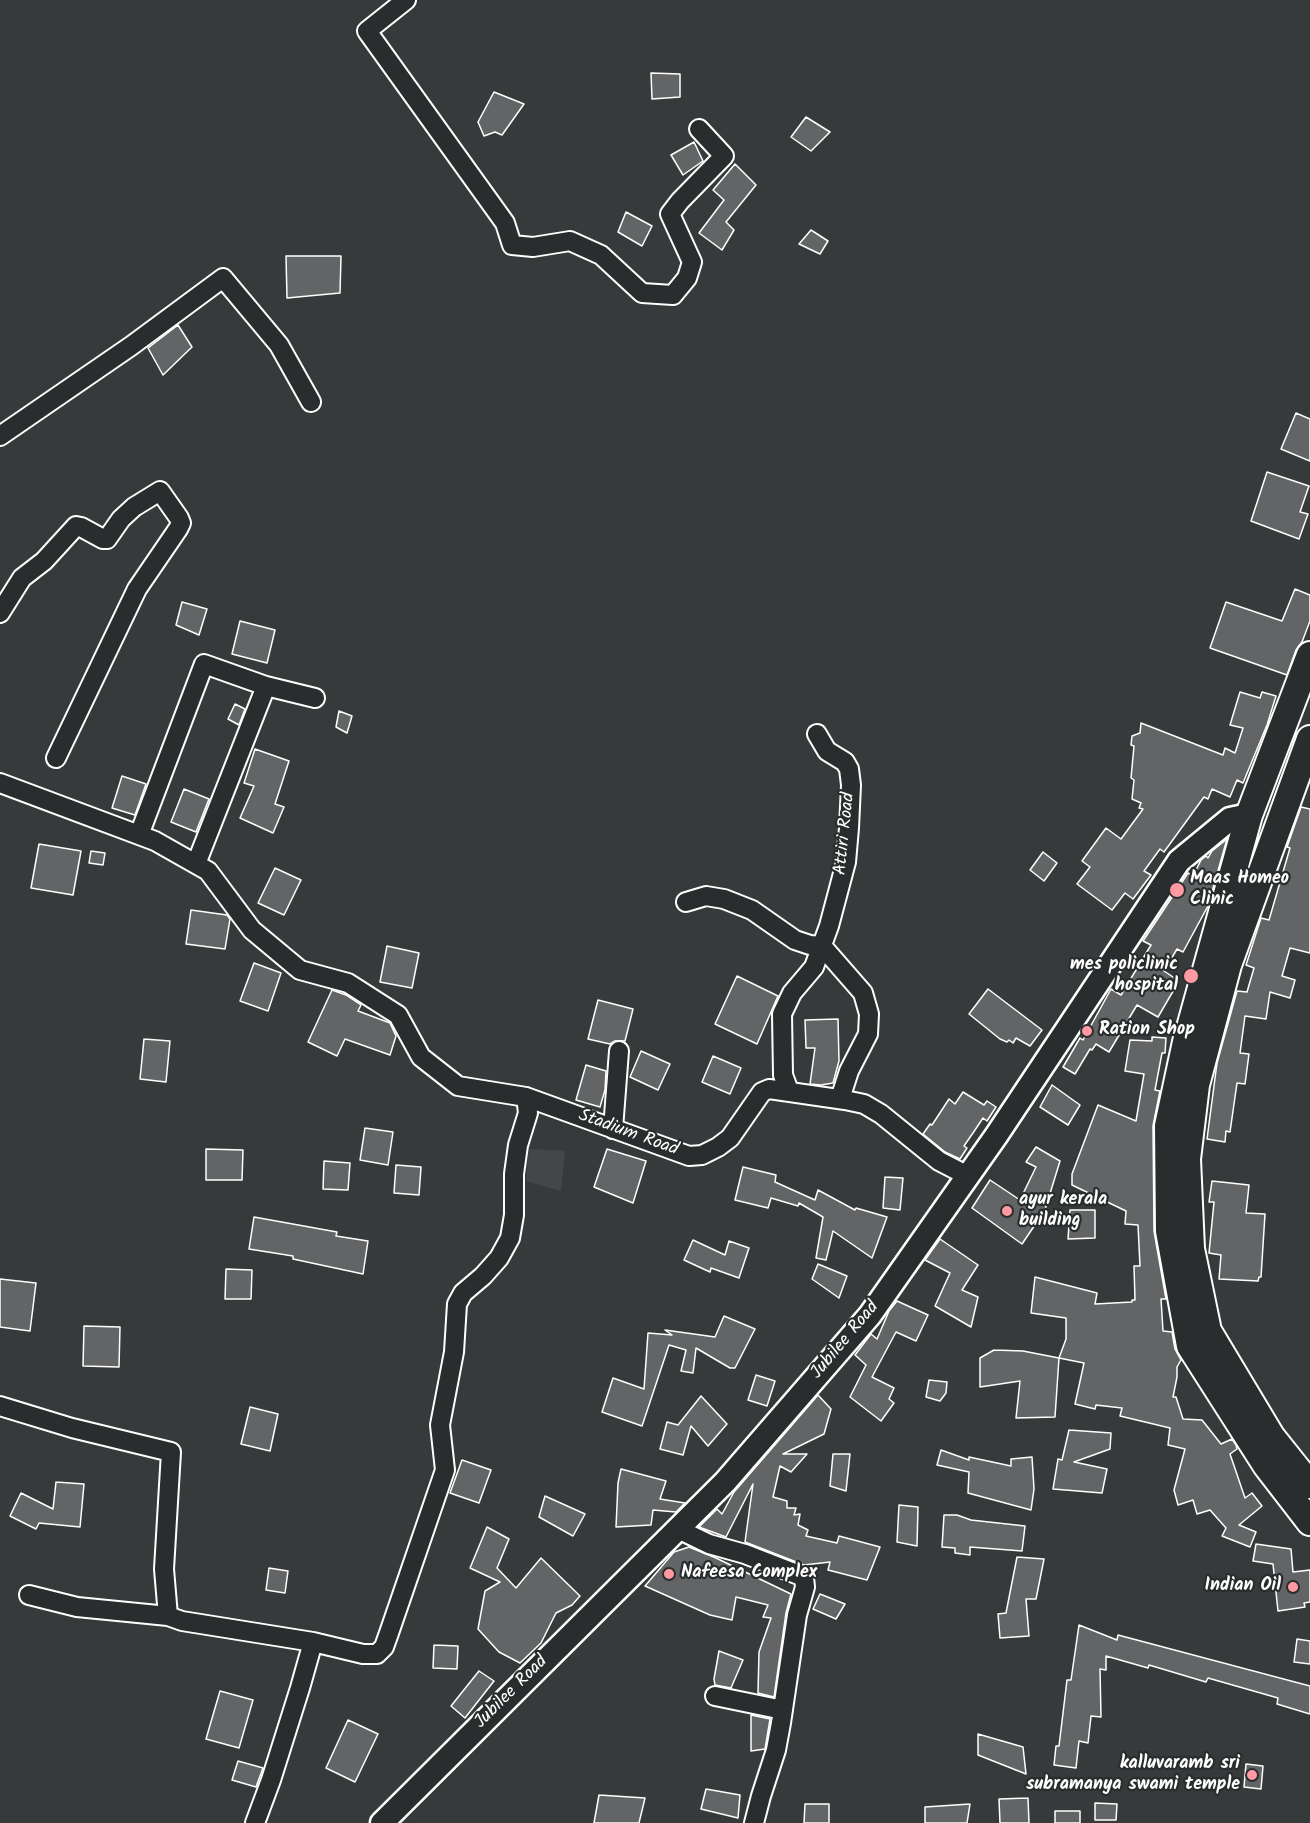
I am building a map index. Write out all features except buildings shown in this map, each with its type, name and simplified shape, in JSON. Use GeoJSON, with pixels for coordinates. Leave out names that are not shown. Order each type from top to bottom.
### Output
{"type":"FeatureCollection","features":[{"type":"Feature","properties":{"kind":"highway"},"geometry":{"type":"LineString","coordinates":[[1310,655],[1249,815],[1186,1042],[1168,1126],[1169,1231],[1190,1346],[1266,1465],[1310,1522]]}},
{"type":"Feature","properties":{"kind":"highway"},"geometry":{"type":"LineString","coordinates":[[1310,739],[1305,774],[1279,828],[1228,965],[1196,1085],[1187,1159],[1190,1237],[1208,1331],[1271,1436],[1310,1485]]}},
{"type":"Feature","properties":{"kind":"highway"},"geometry":{"type":"LineString","coordinates":[[1249,815],[1258,805],[1272,806],[1279,828]]}},
{"type":"Feature","properties":{"kind":"main road","name":"Jubilee Road"},"geometry":{"type":"LineString","coordinates":[[382,1823],[725,1482],[870,1315],[968,1176],[1179,861],[1230,819],[1249,815]]}},
{"type":"Feature","properties":{"kind":"street"},"geometry":{"type":"LineString","coordinates":[[406,0],[367,31],[505,223],[512,245],[533,247],[570,241],[601,255],[642,293],[673,295],[687,278],[692,262],[670,214],[724,156],[699,129]]}},
{"type":"Feature","properties":{"kind":"street"},"geometry":{"type":"LineString","coordinates":[[0,436],[131,346],[223,278],[279,345],[311,402]]}},
{"type":"Feature","properties":{"kind":"street"},"geometry":{"type":"LineString","coordinates":[[0,613],[22,578],[44,561],[76,526],[107,539],[121,519],[134,507],[160,491],[179,518],[178,529],[137,589],[56,758]]}},
{"type":"Feature","properties":{"kind":"street"},"geometry":{"type":"LineString","coordinates":[[139,835],[204,664],[266,686],[315,698]]}},
{"type":"Feature","properties":{"kind":"street"},"geometry":{"type":"LineString","coordinates":[[196,864],[266,686]]}},
{"type":"Feature","properties":{"kind":"street","name":"Attiri Road"},"geometry":{"type":"LineString","coordinates":[[789,1092],[783,1076],[782,1014],[792,993],[814,967],[829,926],[846,862],[852,785],[849,769],[845,762],[827,751],[817,734]]}},
{"type":"Feature","properties":{"kind":"street","name":"Stadium Road"},"geometry":{"type":"LineString","coordinates":[[0,783],[156,841],[208,871],[252,930],[300,970],[348,983],[398,1015],[421,1057],[458,1086],[526,1097],[689,1156],[702,1155],[730,1138],[762,1092],[769,1089],[840,1099],[864,1104],[881,1114],[939,1161],[968,1176]]}},
{"type":"Feature","properties":{"kind":"street"},"geometry":{"type":"LineString","coordinates":[[686,902],[706,896],[723,899],[752,910],[795,940],[822,946],[863,993],[869,1014],[865,1043],[849,1071],[840,1099]]}},
{"type":"Feature","properties":{"kind":"street"},"geometry":{"type":"LineString","coordinates":[[613,1129],[619,1051]]}},
{"type":"Feature","properties":{"kind":"street"},"geometry":{"type":"LineString","coordinates":[[29,1595],[76,1607],[168,1617],[313,1642],[363,1654],[377,1654],[384,1647],[445,1470],[440,1425],[454,1352],[457,1305],[463,1293],[499,1258],[510,1238],[513,1215],[513,1174],[518,1145],[528,1113],[526,1097]]}},
{"type":"Feature","properties":{"kind":"street"},"geometry":{"type":"LineString","coordinates":[[0,1406],[72,1428],[171,1452],[164,1569],[168,1617]]}},
{"type":"Feature","properties":{"kind":"street"},"geometry":{"type":"LineString","coordinates":[[678,1529],[709,1544],[745,1554],[804,1577],[805,1587],[797,1615],[776,1750],[754,1823]]}},
{"type":"Feature","properties":{"kind":"street"},"geometry":{"type":"LineString","coordinates":[[255,1823],[271,1780],[313,1642]]}},
{"type":"Feature","properties":{"kind":"street"},"geometry":{"type":"LineString","coordinates":[[715,1695],[783,1710]]}},
{"type":"Feature","properties":{"kind":"shaded area"},"geometry":{"type":"Polygon","coordinates":[[[529,1149],[565,1151],[561,1191],[526,1181],[529,1149]]]}},
{"type":"Feature","properties":{"kind":"place","name":"Maas Homeo Clinic"},"geometry":{"type":"Point","coordinates":[1177,890]}},
{"type":"Feature","properties":{"kind":"place","name":"mes policlinic hospital"},"geometry":{"type":"Point","coordinates":[1191,976]}},
{"type":"Feature","properties":{"kind":"place","name":"Ration Shop"},"geometry":{"type":"Point","coordinates":[1087,1031]}},
{"type":"Feature","properties":{"kind":"place","name":"ayur kerala building"},"geometry":{"type":"Point","coordinates":[1007,1211]}},
{"type":"Feature","properties":{"kind":"place","name":"Nafeesa Complex"},"geometry":{"type":"Point","coordinates":[669,1574]}},
{"type":"Feature","properties":{"kind":"place","name":"Indian Oil"},"geometry":{"type":"Point","coordinates":[1293,1587]}},
{"type":"Feature","properties":{"kind":"place","name":"kalluvaramb sri subramanya swami temple"},"geometry":{"type":"Point","coordinates":[1252,1775]}}]}
